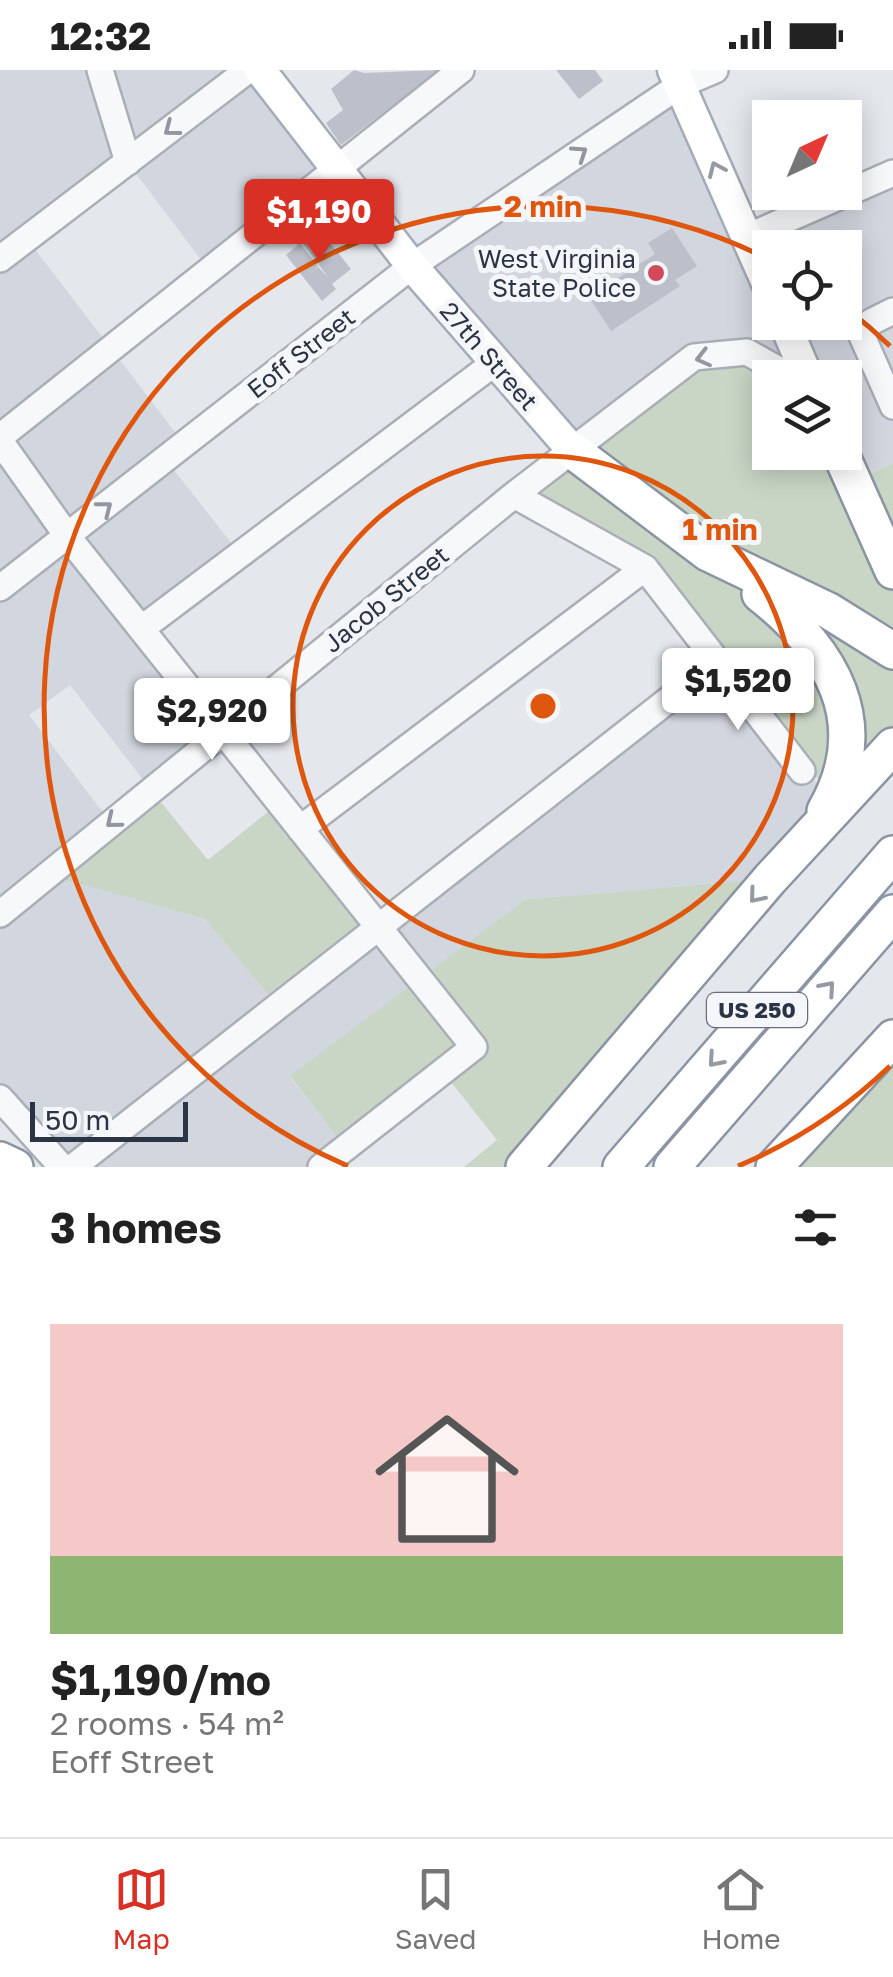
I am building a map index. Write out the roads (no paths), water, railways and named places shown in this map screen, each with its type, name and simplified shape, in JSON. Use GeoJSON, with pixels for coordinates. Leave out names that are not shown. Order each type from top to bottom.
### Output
{"type":"FeatureCollection","features":[{"type":"Feature","properties":{"kind":"highway"},"geometry":{"type":"LineString","coordinates":[[573,451],[800,626],[841,692],[847,730],[842,764],[833,797],[806,843]]}},
{"type":"Feature","properties":{"kind":"highway"},"geometry":{"type":"LineString","coordinates":[[848,470],[893,571]]}},
{"type":"Feature","properties":{"kind":"highway"},"geometry":{"type":"LineString","coordinates":[[858,494],[893,536]]}},
{"type":"Feature","properties":{"kind":"highway"},"geometry":{"type":"LineString","coordinates":[[708,552],[829,612],[893,651]]}},
{"type":"Feature","properties":{"kind":"highway"},"geometry":{"type":"LineString","coordinates":[[524,1167],[770,880],[893,746]]}},
{"type":"Feature","properties":{"kind":"highway","name":"US 250"},"geometry":{"type":"LineString","coordinates":[[622,1167],[893,854]]}},
{"type":"Feature","properties":{"kind":"highway","name":"US 250"},"geometry":{"type":"LineString","coordinates":[[672,1167],[893,913]]}},
{"type":"Feature","properties":{"kind":"highway"},"geometry":{"type":"LineString","coordinates":[[774,1167],[893,1038]]}},
{"type":"Feature","properties":{"kind":"highway"},"geometry":{"type":"LineString","coordinates":[[0,1160],[15,1167]]}},
{"type":"Feature","properties":{"kind":"main road","name":"27th Street"},"geometry":{"type":"LineString","coordinates":[[260,70],[412,266],[493,364],[573,451]]}},
{"type":"Feature","properties":{"kind":"main road"},"geometry":{"type":"LineString","coordinates":[[676,78],[752,249]]}},
{"type":"Feature","properties":{"kind":"street"},"geometry":{"type":"LineString","coordinates":[[100,70],[128,162]]}},
{"type":"Feature","properties":{"kind":"street"},"geometry":{"type":"LineString","coordinates":[[0,260],[248,70]]}},
{"type":"Feature","properties":{"kind":"street"},"geometry":{"type":"LineString","coordinates":[[320,1167],[474,1048],[68,537],[0,439],[335,167],[462,70]]}},
{"type":"Feature","properties":{"kind":"street","name":"Eoff Street"},"geometry":{"type":"LineString","coordinates":[[0,588],[412,266],[676,78],[715,70]]}},
{"type":"Feature","properties":{"kind":"street"},"geometry":{"type":"LineString","coordinates":[[747,237],[893,173]]}},
{"type":"Feature","properties":{"kind":"street"},"geometry":{"type":"LineString","coordinates":[[885,315],[862,336],[893,406]]}},
{"type":"Feature","properties":{"kind":"street","name":"Jacob Street"},"geometry":{"type":"LineString","coordinates":[[0,914],[514,494],[694,357],[747,352],[761,360]]}},
{"type":"Feature","properties":{"kind":"street"},"geometry":{"type":"LineString","coordinates":[[141,629],[493,364]]}},
{"type":"Feature","properties":{"kind":"street"},"geometry":{"type":"LineString","coordinates":[[514,494],[645,568],[802,771]]}},
{"type":"Feature","properties":{"kind":"street"},"geometry":{"type":"LineString","coordinates":[[300,829],[645,568]]}},
{"type":"Feature","properties":{"kind":"street"},"geometry":{"type":"LineString","coordinates":[[73,1167],[718,662]]}},
{"type":"Feature","properties":{"kind":"street"},"geometry":{"type":"LineString","coordinates":[[0,1098],[62,1167]]}},
{"type":"Feature","properties":{"kind":"place","name":"West Virginia State Police"},"geometry":{"type":"Point","coordinates":[656,273]}}]}
